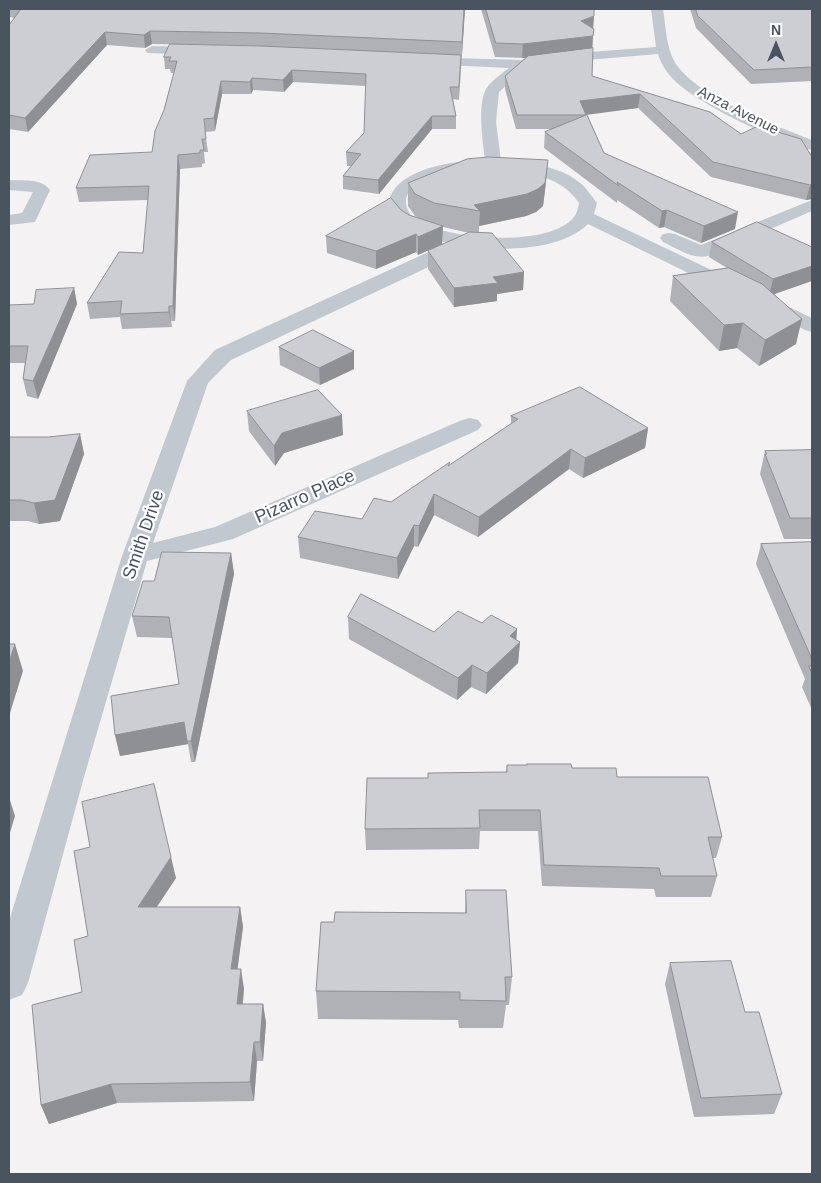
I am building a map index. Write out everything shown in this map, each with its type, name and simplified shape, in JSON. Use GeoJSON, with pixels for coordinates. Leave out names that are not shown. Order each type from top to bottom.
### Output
{"type":"FeatureCollection","features":[{"type":"Feature","properties":{"kind":"street","name":"Anza Avenue"},"geometry":{"type":"LineString","coordinates":[[657,9],[664,50],[670,67],[697,91],[729,109],[812,145]]}},
{"type":"Feature","properties":{"kind":"street"},"geometry":{"type":"LineString","coordinates":[[152,50],[216,51]]}},
{"type":"Feature","properties":{"kind":"street"},"geometry":{"type":"LineString","coordinates":[[413,59],[522,64],[576,56],[664,50]]}},
{"type":"Feature","properties":{"kind":"street"},"geometry":{"type":"LineString","coordinates":[[494,165],[488,122],[492,91],[522,64]]}},
{"type":"Feature","properties":{"kind":"street"},"geometry":{"type":"LineString","coordinates":[[587,210],[574,227],[554,236],[497,244],[466,242],[438,235],[414,226],[400,214],[397,201],[402,189],[417,179],[439,171],[465,166],[494,165],[546,173],[567,181],[581,191],[587,210],[812,326]]}},
{"type":"Feature","properties":{"kind":"street"},"geometry":{"type":"LineString","coordinates":[[9,185],[36,187],[42,190],[29,218],[9,220]]}},
{"type":"Feature","properties":{"kind":"street"},"geometry":{"type":"LineString","coordinates":[[587,210],[701,252],[812,205]]}},
{"type":"Feature","properties":{"kind":"street","name":"Smith Drive"},"geometry":{"type":"LineString","coordinates":[[9,983],[68,777],[135,556],[198,381],[223,354],[466,242]]}},
{"type":"Feature","properties":{"kind":"street","name":"Pizarro Place"},"geometry":{"type":"LineString","coordinates":[[135,556],[224,533],[470,425]]}},
{"type":"Feature","properties":{"kind":"building"},"geometry":{"type":"Polygon","coordinates":[[[21,9],[464,9],[462,42],[261,33],[150,31],[144,35],[105,32],[25,118],[9,115],[9,25],[21,9]]]}},
{"type":"Feature","properties":{"kind":"building"},"geometry":{"type":"Polygon","coordinates":[[[486,9],[594,9],[594,16],[581,21],[594,29],[593,36],[523,44],[496,43],[486,9]]]}},
{"type":"Feature","properties":{"kind":"building"},"geometry":{"type":"Polygon","coordinates":[[[696,9],[812,9],[812,67],[754,70],[698,16],[696,9]]]}},
{"type":"Feature","properties":{"kind":"building"},"geometry":{"type":"Polygon","coordinates":[[[170,44],[461,55],[459,87],[450,87],[456,116],[432,116],[378,180],[343,176],[361,154],[346,152],[364,133],[366,74],[292,70],[283,80],[252,78],[250,82],[221,81],[214,118],[204,119],[206,139],[202,139],[204,150],[200,150],[200,153],[178,155],[173,306],[169,306],[169,312],[120,314],[122,301],[87,303],[119,252],[143,253],[149,186],[76,188],[90,155],[152,152],[155,131],[164,110],[177,61],[169,61],[171,57],[164,57],[170,44]]]}},
{"type":"Feature","properties":{"kind":"building"},"geometry":{"type":"Polygon","coordinates":[[[593,48],[592,76],[710,112],[741,134],[758,126],[801,139],[812,157],[812,184],[713,162],[640,94],[580,101],[586,115],[517,115],[505,76],[528,56],[593,48]]]}},
{"type":"Feature","properties":{"kind":"building"},"geometry":{"type":"Polygon","coordinates":[[[587,115],[604,153],[738,212],[704,226],[667,210],[662,211],[617,182],[619,186],[545,132],[587,115]]]}},
{"type":"Feature","properties":{"kind":"building"},"geometry":{"type":"Polygon","coordinates":[[[489,157],[548,160],[545,183],[527,194],[474,205],[480,211],[434,203],[415,194],[408,183],[467,159],[489,157]]]}},
{"type":"Feature","properties":{"kind":"building"},"geometry":{"type":"Polygon","coordinates":[[[391,198],[401,210],[409,215],[443,226],[418,237],[416,234],[376,251],[326,236],[391,198]]]}},
{"type":"Feature","properties":{"kind":"building"},"geometry":{"type":"Polygon","coordinates":[[[757,222],[812,247],[812,266],[773,279],[712,242],[757,222]]]}},
{"type":"Feature","properties":{"kind":"building"},"geometry":{"type":"Polygon","coordinates":[[[470,232],[492,233],[524,272],[493,277],[498,283],[454,288],[428,251],[470,232]]]}},
{"type":"Feature","properties":{"kind":"building"},"geometry":{"type":"Polygon","coordinates":[[[729,268],[762,284],[802,319],[765,340],[743,323],[724,325],[673,276],[729,268]]]}},
{"type":"Feature","properties":{"kind":"building"},"geometry":{"type":"Polygon","coordinates":[[[74,288],[33,381],[23,379],[28,346],[9,346],[9,305],[34,304],[36,290],[74,288]]]}},
{"type":"Feature","properties":{"kind":"building"},"geometry":{"type":"Polygon","coordinates":[[[313,330],[354,351],[319,368],[279,347],[313,330]]]}},
{"type":"Feature","properties":{"kind":"building"},"geometry":{"type":"Polygon","coordinates":[[[580,387],[648,428],[585,458],[571,449],[479,517],[434,494],[419,526],[414,525],[397,558],[298,537],[315,511],[362,519],[374,498],[391,502],[518,419],[511,416],[580,387]]]}},
{"type":"Feature","properties":{"kind":"building"},"geometry":{"type":"Polygon","coordinates":[[[318,390],[342,415],[282,433],[274,446],[247,411],[318,390]]]}},
{"type":"Feature","properties":{"kind":"building"},"geometry":{"type":"Polygon","coordinates":[[[80,434],[55,500],[34,503],[22,500],[9,500],[9,437],[48,437],[80,434]]]}},
{"type":"Feature","properties":{"kind":"building"},"geometry":{"type":"Polygon","coordinates":[[[812,450],[812,518],[790,518],[765,451],[812,450]]]}},
{"type":"Feature","properties":{"kind":"building"},"geometry":{"type":"Polygon","coordinates":[[[812,542],[812,659],[761,544],[812,542]]]}},
{"type":"Feature","properties":{"kind":"building"},"geometry":{"type":"Polygon","coordinates":[[[162,552],[231,553],[191,741],[187,741],[184,722],[115,735],[111,696],[179,684],[169,617],[132,616],[143,581],[154,581],[162,552]]]}},
{"type":"Feature","properties":{"kind":"building"},"geometry":{"type":"Polygon","coordinates":[[[361,594],[434,632],[458,611],[482,623],[491,615],[517,629],[510,636],[520,642],[487,673],[472,665],[458,678],[348,617],[361,594]]]}},
{"type":"Feature","properties":{"kind":"building"},"geometry":{"type":"Polygon","coordinates":[[[9,644],[15,644],[9,662],[9,644]]]}},
{"type":"Feature","properties":{"kind":"building"},"geometry":{"type":"Polygon","coordinates":[[[571,764],[572,768],[616,768],[617,777],[708,777],[722,837],[708,837],[717,876],[661,876],[659,868],[544,865],[540,810],[479,810],[480,828],[365,829],[367,778],[428,778],[428,773],[507,772],[507,765],[571,764]]]}},
{"type":"Feature","properties":{"kind":"building"},"geometry":{"type":"Polygon","coordinates":[[[154,784],[171,857],[138,907],[240,907],[231,969],[241,969],[237,1004],[263,1004],[260,1042],[254,1042],[250,1082],[111,1084],[41,1105],[32,1005],[82,992],[74,940],[88,936],[74,851],[90,847],[82,802],[154,784]]]}},
{"type":"Feature","properties":{"kind":"building"},"geometry":{"type":"Polygon","coordinates":[[[466,890],[506,890],[512,977],[505,977],[506,1001],[460,1000],[460,992],[316,991],[321,922],[334,922],[335,912],[466,913],[466,890]]]}},
{"type":"Feature","properties":{"kind":"building"},"geometry":{"type":"Polygon","coordinates":[[[731,961],[745,1012],[759,1012],[782,1094],[701,1098],[670,963],[731,961]]]}}]}
